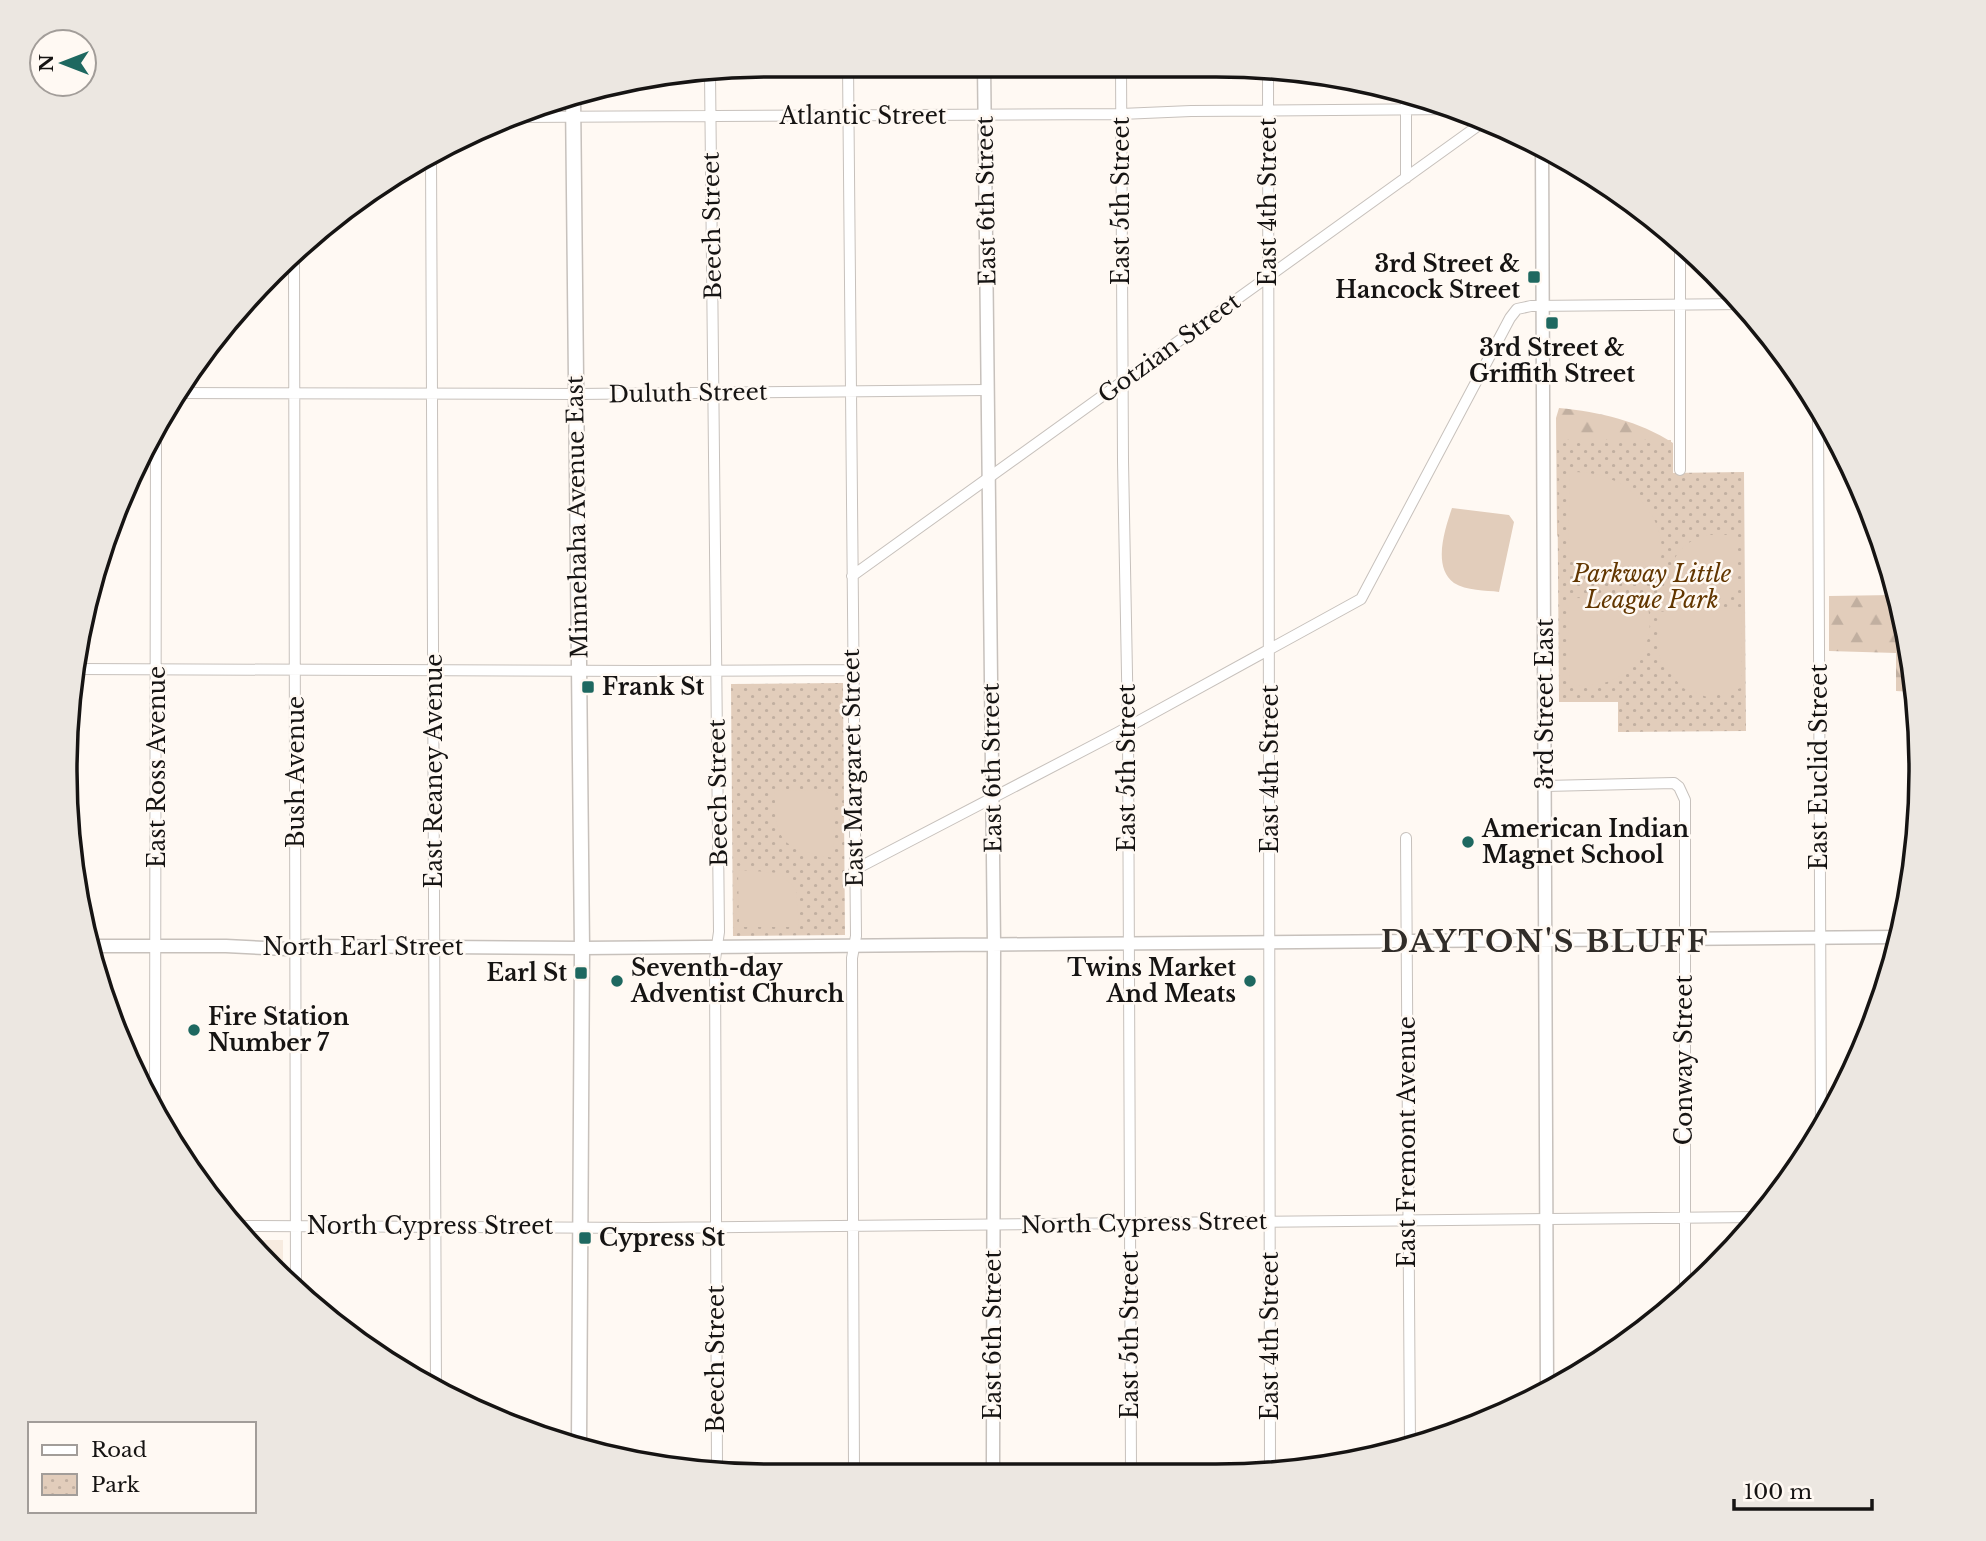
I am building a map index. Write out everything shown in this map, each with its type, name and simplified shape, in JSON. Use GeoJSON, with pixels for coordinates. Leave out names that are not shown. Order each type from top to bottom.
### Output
{"type":"FeatureCollection","features":[{"type":"Feature","properties":{"kind":"main road","name":"Minnehaha Avenue East"},"geometry":{"type":"LineString","coordinates":[[574,106],[582,948],[579,1436]]}},
{"type":"Feature","properties":{"kind":"street","name":"East Margaret Street"},"geometry":{"type":"LineString","coordinates":[[848,77],[856,936],[852,958],[854,1464]]}},
{"type":"Feature","properties":{"kind":"street","name":"East 6th Street"},"geometry":{"type":"LineString","coordinates":[[984,77],[994,944],[993,1464]]}},
{"type":"Feature","properties":{"kind":"street","name":"East 5th Street"},"geometry":{"type":"LineString","coordinates":[[1121,77],[1122,381],[1128,727],[1131,1464]]}},
{"type":"Feature","properties":{"kind":"street","name":"East 4th Street"},"geometry":{"type":"LineString","coordinates":[[1268,79],[1270,1462]]}},
{"type":"Feature","properties":{"kind":"street","name":"Beech Street"},"geometry":{"type":"LineString","coordinates":[[710,80],[719,932],[716,947],[717,1462]]}},
{"type":"Feature","properties":{"kind":"street"},"geometry":{"type":"LineString","coordinates":[[1406,104],[1406,178]]}},
{"type":"Feature","properties":{"kind":"street","name":"Atlantic Street"},"geometry":{"type":"LineString","coordinates":[[540,117],[1121,114],[1421,109]]}},
{"type":"Feature","properties":{"kind":"street","name":"Gotzian Street"},"geometry":{"type":"LineString","coordinates":[[852,576],[1476,128]]}},
{"type":"Feature","properties":{"kind":"street","name":"3rd Street East"},"geometry":{"type":"LineString","coordinates":[[1542,160],[1547,1379]]}},
{"type":"Feature","properties":{"kind":"street","name":"East Reaney Avenue"},"geometry":{"type":"LineString","coordinates":[[431,166],[436,1377]]}},
{"type":"Feature","properties":{"kind":"street"},"geometry":{"type":"LineString","coordinates":[[1680,255],[1680,470]]}},
{"type":"Feature","properties":{"kind":"street","name":"Bush Avenue"},"geometry":{"type":"LineString","coordinates":[[293,268],[296,1276]]}},
{"type":"Feature","properties":{"kind":"street"},"geometry":{"type":"LineString","coordinates":[[854,870],[992,800],[1361,599],[1513,312],[1520,307],[1729,304]]}},
{"type":"Feature","properties":{"kind":"street","name":"Duluth Street"},"geometry":{"type":"LineString","coordinates":[[189,393],[576,394],[988,390]]}},
{"type":"Feature","properties":{"kind":"street","name":"East Euclid Street"},"geometry":{"type":"LineString","coordinates":[[1818,428],[1821,1108]]}},
{"type":"Feature","properties":{"kind":"street","name":"East Ross Avenue"},"geometry":{"type":"LineString","coordinates":[[155,1089],[156,451]]}},
{"type":"Feature","properties":{"kind":"street"},"geometry":{"type":"LineString","coordinates":[[85,669],[852,670]]}},
{"type":"Feature","properties":{"kind":"street","name":"Conway Street"},"geometry":{"type":"LineString","coordinates":[[1545,786],[1670,783],[1679,786],[1685,800],[1685,1281]]}},
{"type":"Feature","properties":{"kind":"street","name":"East Fremont Avenue"},"geometry":{"type":"LineString","coordinates":[[1406,838],[1410,1436]]}},
{"type":"Feature","properties":{"kind":"street","name":"North Earl Street"},"geometry":{"type":"LineString","coordinates":[[100,946],[582,948],[1888,937]]}},
{"type":"Feature","properties":{"kind":"street","name":"North Cypress Street"},"geometry":{"type":"LineString","coordinates":[[247,1226],[716,1227],[1746,1217]]}},
{"type":"Feature","properties":{"kind":"shaded area"},"geometry":{"type":"Polygon","coordinates":[[[260,1240],[283,1240],[283,1264],[260,1240]]]}},
{"type":"Feature","properties":{"kind":"green space"},"geometry":{"type":"Polygon","coordinates":[[[1559,408],[1619,419],[1647,429],[1673,443],[1673,485],[1561,541],[1557,535],[1556,418],[1559,408]]]}},
{"type":"Feature","properties":{"kind":"green space","name":"Parkway Little League Park"},"geometry":{"type":"Polygon","coordinates":[[[1557,440],[1671,440],[1671,473],[1744,472],[1746,731],[1618,732],[1618,702],[1559,702],[1557,440]]]}},
{"type":"Feature","properties":{"kind":"green space"},"geometry":{"type":"Polygon","coordinates":[[[1570,472],[1608,478],[1632,492],[1642,502],[1657,526],[1661,539],[1659,566],[1577,566],[1568,556],[1570,472]]]}},
{"type":"Feature","properties":{"kind":"green space"},"geometry":{"type":"Polygon","coordinates":[[[1452,508],[1509,515],[1514,522],[1499,592],[1464,588],[1447,576],[1443,567],[1442,547],[1452,508]]]}},
{"type":"Feature","properties":{"kind":"green space"},"geometry":{"type":"Polygon","coordinates":[[[1708,535],[1737,535],[1737,592],[1732,596],[1667,596],[1669,574],[1676,556],[1688,543],[1708,535]]]}},
{"type":"Feature","properties":{"kind":"green space"},"geometry":{"type":"Polygon","coordinates":[[[1886,595],[1896,635],[1904,691],[1896,691],[1896,653],[1829,651],[1829,596],[1886,595]]]}},
{"type":"Feature","properties":{"kind":"green space"},"geometry":{"type":"Polygon","coordinates":[[[1574,598],[1645,599],[1650,625],[1644,650],[1637,661],[1617,678],[1600,684],[1570,685],[1568,605],[1574,598]]]}},
{"type":"Feature","properties":{"kind":"green space"},"geometry":{"type":"Polygon","coordinates":[[[1736,608],[1742,614],[1741,688],[1707,697],[1683,688],[1661,663],[1658,612],[1736,608]]]}},
{"type":"Feature","properties":{"kind":"green space"},"geometry":{"type":"Polygon","coordinates":[[[843,683],[845,935],[733,936],[731,684],[843,683]]]}},
{"type":"Feature","properties":{"kind":"green space"},"geometry":{"type":"Polygon","coordinates":[[[775,790],[826,791],[835,801],[833,858],[803,851],[785,841],[777,822],[775,790]]]}},
{"type":"Feature","properties":{"kind":"green space"},"geometry":{"type":"Polygon","coordinates":[[[738,870],[780,873],[796,890],[799,927],[744,927],[739,922],[738,870]]]}},
{"type":"Feature","properties":{"kind":"place","name":"3rd Street & Hancock Street"},"geometry":{"type":"Point","coordinates":[1534,277]}},
{"type":"Feature","properties":{"kind":"place","name":"3rd Street & Griffith Street"},"geometry":{"type":"Point","coordinates":[1552,323]}},
{"type":"Feature","properties":{"kind":"place","name":"Frank St"},"geometry":{"type":"Point","coordinates":[588,687]}},
{"type":"Feature","properties":{"kind":"place","name":"American Indian Magnet School"},"geometry":{"type":"Point","coordinates":[1468,842]}},
{"type":"Feature","properties":{"kind":"place","name":"Earl St"},"geometry":{"type":"Point","coordinates":[581,973]}},
{"type":"Feature","properties":{"kind":"place","name":"Seventh-day Adventist Church"},"geometry":{"type":"Point","coordinates":[617,981]}},
{"type":"Feature","properties":{"kind":"place","name":"Twins Market And Meats"},"geometry":{"type":"Point","coordinates":[1250,981]}},
{"type":"Feature","properties":{"kind":"place","name":"Fire Station Number 7"},"geometry":{"type":"Point","coordinates":[194,1030]}},
{"type":"Feature","properties":{"kind":"place","name":"Cypress St"},"geometry":{"type":"Point","coordinates":[585,1238]}},
{"type":"Feature","properties":{"kind":"district","name":"DAYTON'S BLUFF"},"geometry":{"type":"Point","coordinates":[1545,941]}}]}
